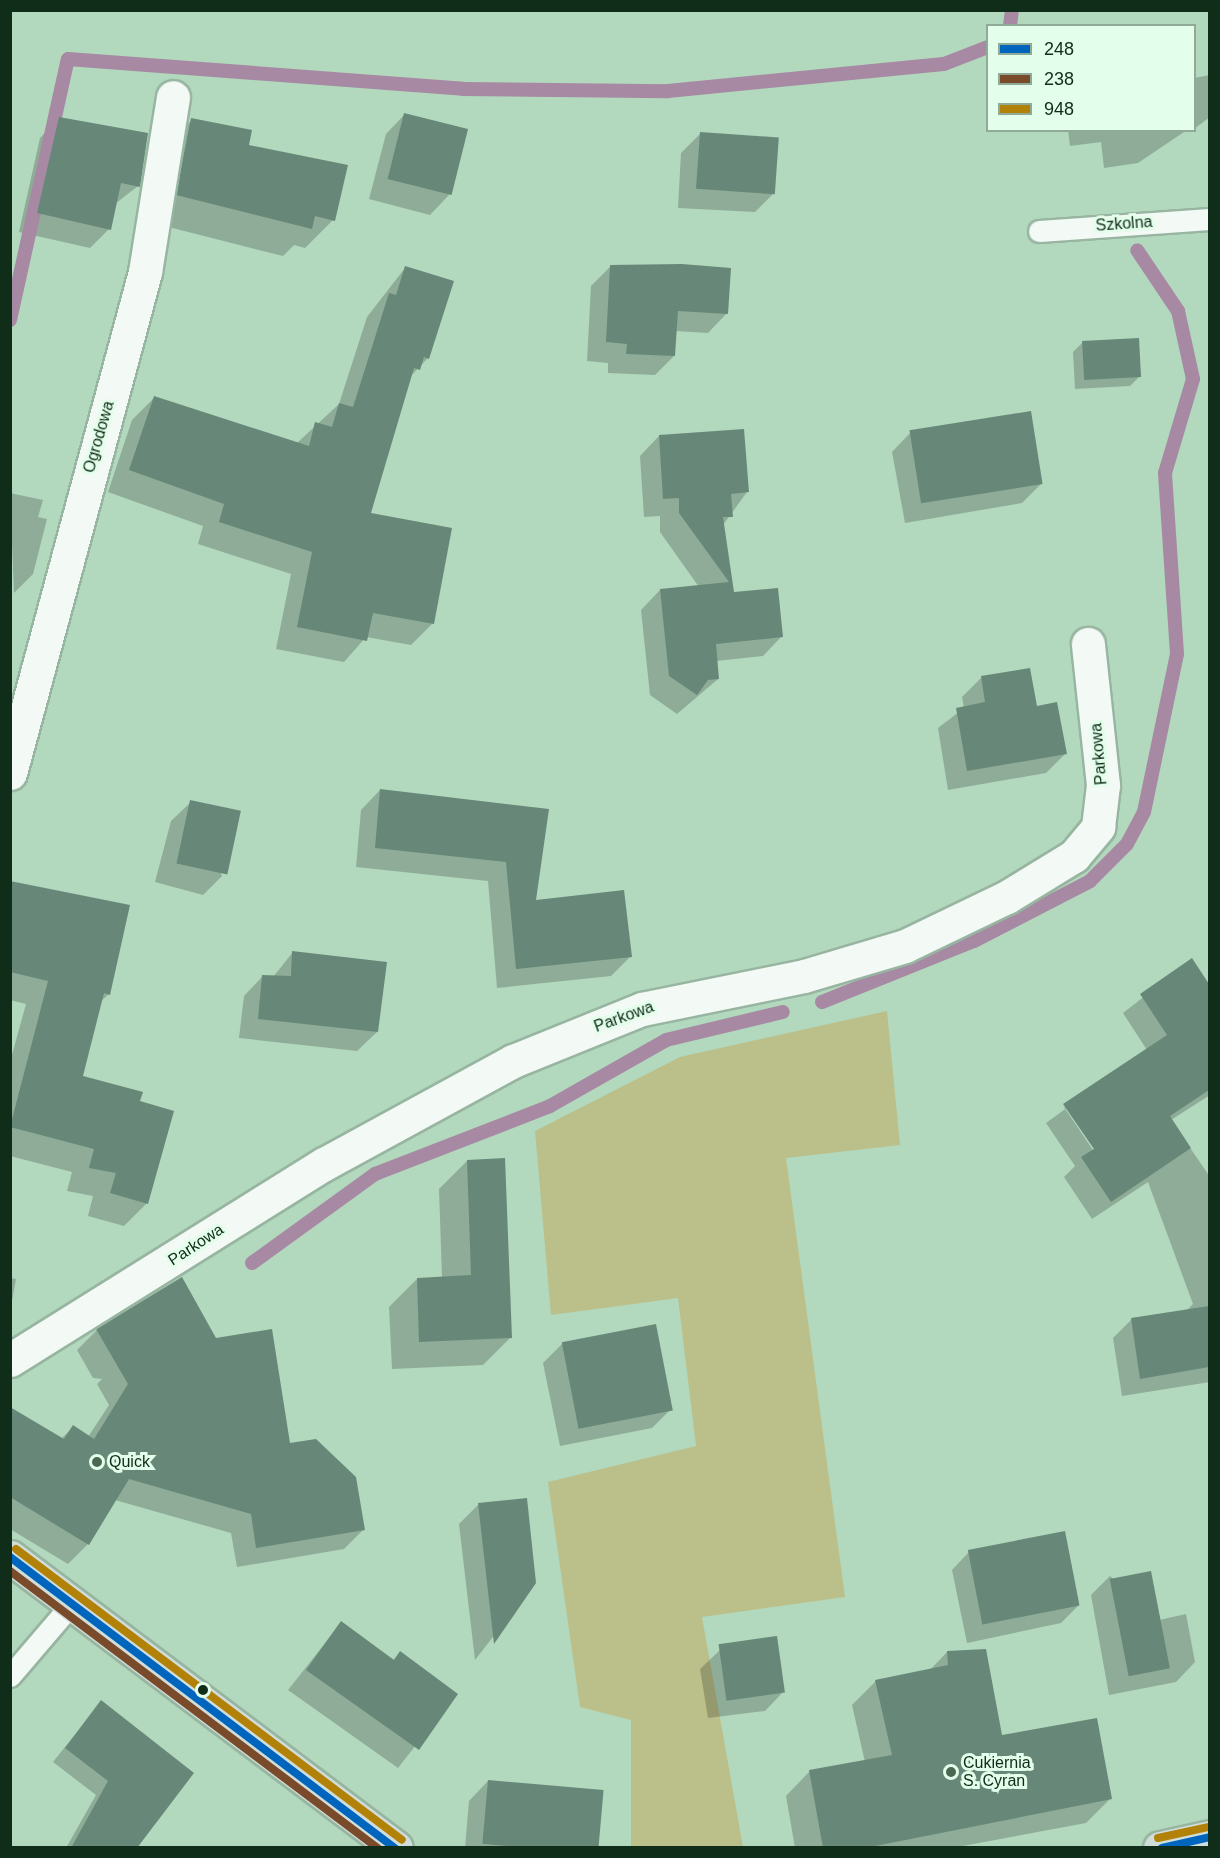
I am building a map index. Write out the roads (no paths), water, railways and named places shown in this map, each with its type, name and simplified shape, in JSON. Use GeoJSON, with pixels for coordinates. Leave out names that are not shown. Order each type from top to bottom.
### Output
{"type":"FeatureCollection","features":[{"type":"Feature","properties":{"kind":"main road"},"geometry":{"type":"LineString","coordinates":[[10,1557],[74,1601],[396,1848]]}},
{"type":"Feature","properties":{"kind":"main road"},"geometry":{"type":"LineString","coordinates":[[1160,1848],[1209,1837]]}},
{"type":"Feature","properties":{"kind":"street","name":"Ogrodowa"},"geometry":{"type":"LineString","coordinates":[[10,773],[145,272],[173,97]]}},
{"type":"Feature","properties":{"kind":"street","name":"Parkowa"},"geometry":{"type":"LineString","coordinates":[[10,1360],[324,1164],[513,1061],[642,1009],[804,976],[905,946],[1007,897],[1074,856],[1098,827],[1103,785],[1088,644]]}},
{"type":"Feature","properties":{"kind":"lane","name":"Szkolna"},"geometry":{"type":"LineString","coordinates":[[1039,231],[1209,219]]}},
{"type":"Feature","properties":{"kind":"lane"},"geometry":{"type":"LineString","coordinates":[[10,1676],[74,1601]]}},
{"type":"Feature","properties":{"kind":"waterway"},"geometry":{"type":"LineString","coordinates":[[1010,24],[1012,10]]}},
{"type":"Feature","properties":{"kind":"waterway"},"geometry":{"type":"LineString","coordinates":[[10,320],[68,59],[463,89],[668,91],[944,64],[986,48]]}},
{"type":"Feature","properties":{"kind":"waterway"},"geometry":{"type":"LineString","coordinates":[[822,1002],[974,941],[1090,881],[1127,844],[1144,812],[1177,654],[1165,473],[1193,379],[1178,311],[1137,250]]}},
{"type":"Feature","properties":{"kind":"waterway"},"geometry":{"type":"LineString","coordinates":[[252,1263],[375,1174],[550,1106],[666,1040],[783,1012]]}},
{"type":"Feature","properties":{"kind":"place","name":"Quick"},"geometry":{"type":"Point","coordinates":[97,1462]}},
{"type":"Feature","properties":{"kind":"place","name":"Cukiernia S. Cyran"},"geometry":{"type":"Point","coordinates":[951,1772]}}]}
